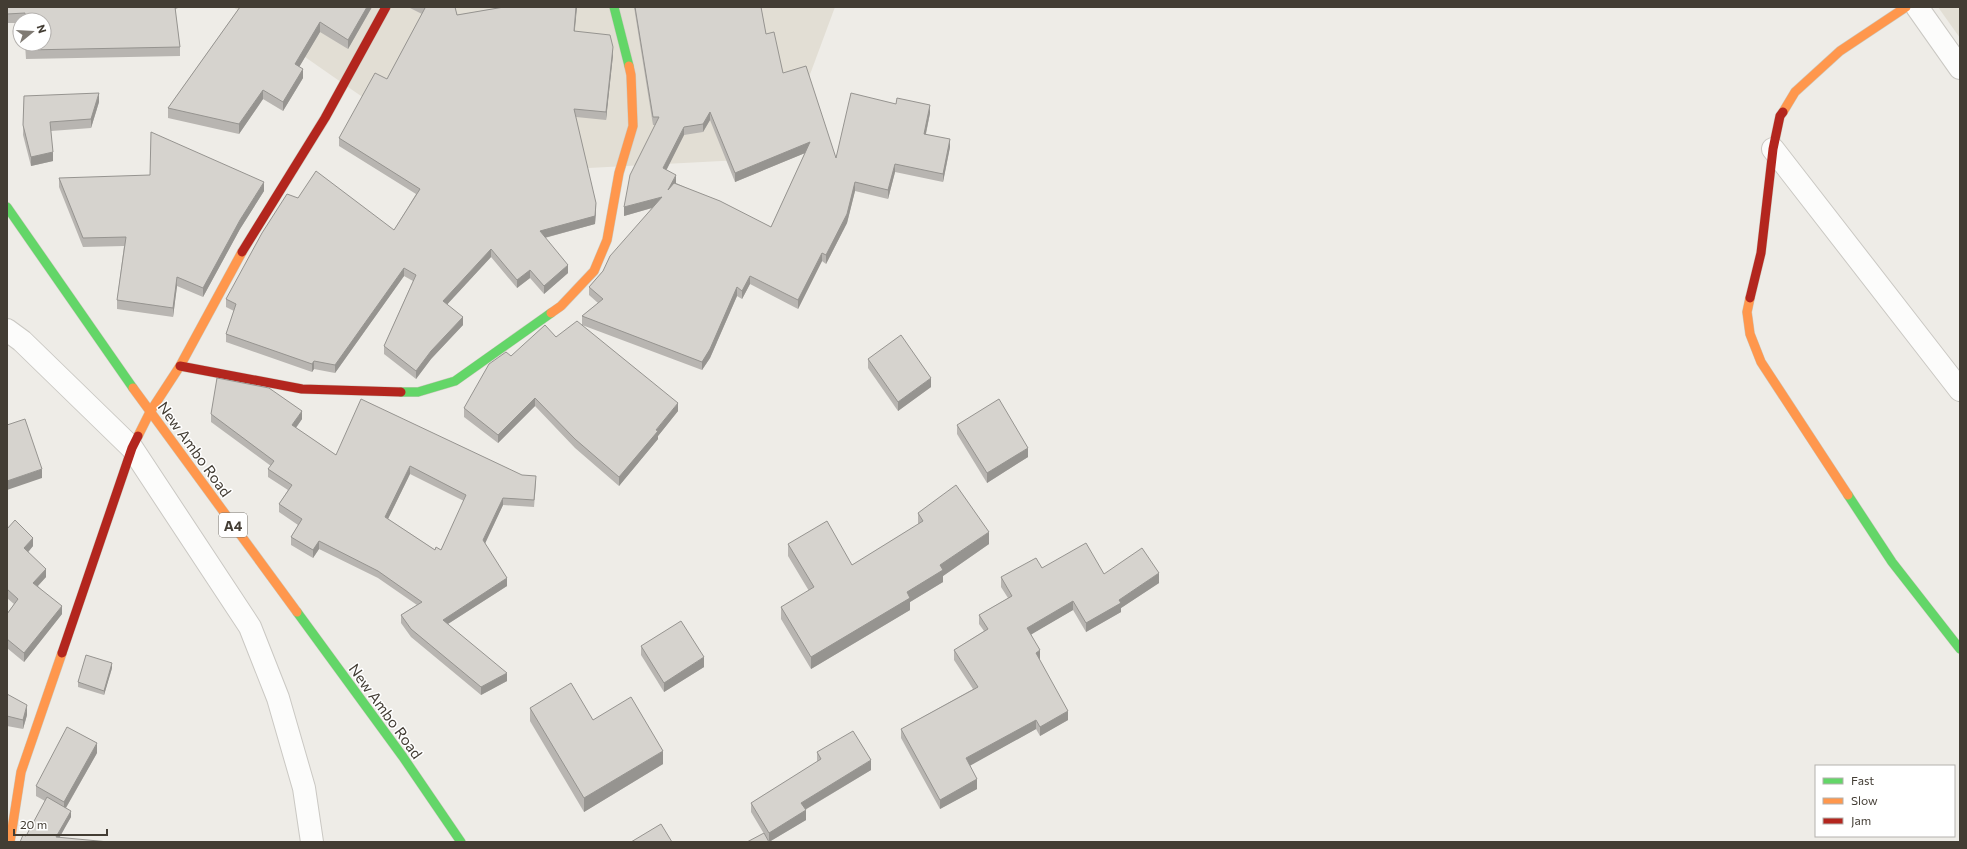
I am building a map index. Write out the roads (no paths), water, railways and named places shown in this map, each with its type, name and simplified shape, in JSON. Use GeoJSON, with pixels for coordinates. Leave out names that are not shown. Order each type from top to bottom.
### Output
{"type":"FeatureCollection","features":[{"type":"Feature","properties":{"kind":"street"},"geometry":{"type":"LineString","coordinates":[[10,842],[21,772],[132,448],[150,412],[180,366],[251,235],[325,118],[386,7]]}},
{"type":"Feature","properties":{"kind":"street"},"geometry":{"type":"LineString","coordinates":[[180,366],[302,389],[418,392],[455,381],[561,306],[594,271],[607,240],[619,173],[633,126],[631,75],[614,7]]}},
{"type":"Feature","properties":{"kind":"street"},"geometry":{"type":"LineString","coordinates":[[1906,7],[1840,51],[1794,92],[1780,116],[1773,149],[1761,253],[1747,312],[1750,334],[1761,362],[1892,562],[1960,649]]}},
{"type":"Feature","properties":{"kind":"street"},"geometry":{"type":"LineString","coordinates":[[1917,7],[1960,68]]}},
{"type":"Feature","properties":{"kind":"street"},"geometry":{"type":"LineString","coordinates":[[1773,149],[1960,390]]}},
{"type":"Feature","properties":{"kind":"street","name":"New Ambo Road"},"geometry":{"type":"LineString","coordinates":[[7,207],[150,412],[398,751],[461,842]]}},
{"type":"Feature","properties":{"kind":"street"},"geometry":{"type":"LineString","coordinates":[[7,330],[22,341],[132,448],[250,628],[278,698],[304,788],[312,842]]}}]}
